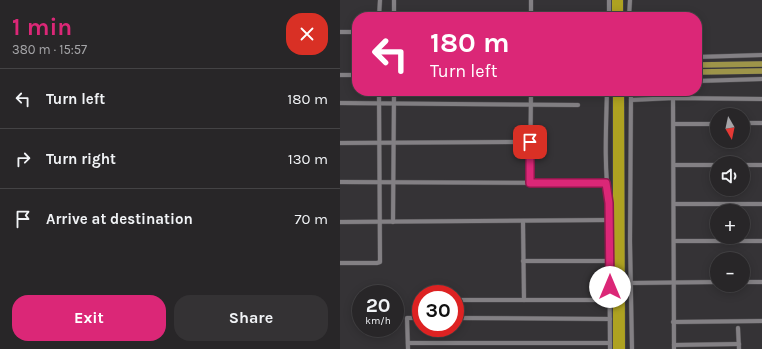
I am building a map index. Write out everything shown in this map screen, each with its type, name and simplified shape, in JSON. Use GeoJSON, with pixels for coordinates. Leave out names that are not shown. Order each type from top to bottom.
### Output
{"type":"FeatureCollection","features":[{"type":"Feature","properties":{"kind":"highway"},"geometry":{"type":"LineString","coordinates":[[615,0],[615,12]]}},
{"type":"Feature","properties":{"kind":"highway"},"geometry":{"type":"LineString","coordinates":[[620,0],[620,12]]}},
{"type":"Feature","properties":{"kind":"highway"},"geometry":{"type":"LineString","coordinates":[[616,96],[616,349]]}},
{"type":"Feature","properties":{"kind":"highway"},"geometry":{"type":"LineString","coordinates":[[621,96],[622,349]]}},
{"type":"Feature","properties":{"kind":"main road"},"geometry":{"type":"LineString","coordinates":[[702,65],[762,64]]}},
{"type":"Feature","properties":{"kind":"main road"},"geometry":{"type":"LineString","coordinates":[[702,72],[762,71]]}},
{"type":"Feature","properties":{"kind":"street"},"geometry":{"type":"LineString","coordinates":[[380,0],[380,12]]}},
{"type":"Feature","properties":{"kind":"street"},"geometry":{"type":"LineString","coordinates":[[394,0],[394,12]]}},
{"type":"Feature","properties":{"kind":"street"},"geometry":{"type":"LineString","coordinates":[[531,0],[531,12]]}},
{"type":"Feature","properties":{"kind":"street"},"geometry":{"type":"LineString","coordinates":[[609,0],[609,12]]}},
{"type":"Feature","properties":{"kind":"street"},"geometry":{"type":"LineString","coordinates":[[629,12],[630,0]]}},
{"type":"Feature","properties":{"kind":"street"},"geometry":{"type":"LineString","coordinates":[[340,32],[352,32]]}},
{"type":"Feature","properties":{"kind":"street"},"geometry":{"type":"LineString","coordinates":[[702,57],[762,55]]}},
{"type":"Feature","properties":{"kind":"street"},"geometry":{"type":"LineString","coordinates":[[340,75],[352,75]]}},
{"type":"Feature","properties":{"kind":"street"},"geometry":{"type":"LineString","coordinates":[[702,81],[762,79]]}},
{"type":"Feature","properties":{"kind":"street"},"geometry":{"type":"LineString","coordinates":[[340,263],[380,262],[379,96]]}},
{"type":"Feature","properties":{"kind":"street"},"geometry":{"type":"LineString","coordinates":[[394,96],[394,222]]}},
{"type":"Feature","properties":{"kind":"street"},"geometry":{"type":"LineString","coordinates":[[530,183],[531,96]]}},
{"type":"Feature","properties":{"kind":"street"},"geometry":{"type":"LineString","coordinates":[[607,96],[606,183],[609,203],[610,349]]}},
{"type":"Feature","properties":{"kind":"street"},"geometry":{"type":"LineString","coordinates":[[631,96],[630,234],[632,349]]}},
{"type":"Feature","properties":{"kind":"street"},"geometry":{"type":"LineString","coordinates":[[631,100],[674,98],[762,99]]}},
{"type":"Feature","properties":{"kind":"street"},"geometry":{"type":"LineString","coordinates":[[674,98],[674,347],[738,347],[738,328]]}},
{"type":"Feature","properties":{"kind":"street"},"geometry":{"type":"LineString","coordinates":[[340,103],[578,104]]}},
{"type":"Feature","properties":{"kind":"street"},"geometry":{"type":"LineString","coordinates":[[750,124],[762,123]]}},
{"type":"Feature","properties":{"kind":"street"},"geometry":{"type":"LineString","coordinates":[[674,124],[710,124]]}},
{"type":"Feature","properties":{"kind":"street"},"geometry":{"type":"LineString","coordinates":[[340,143],[530,142]]}},
{"type":"Feature","properties":{"kind":"street"},"geometry":{"type":"LineString","coordinates":[[674,165],[710,165]]}},
{"type":"Feature","properties":{"kind":"street"},"geometry":{"type":"LineString","coordinates":[[750,165],[762,165]]}},
{"type":"Feature","properties":{"kind":"street"},"geometry":{"type":"LineString","coordinates":[[340,182],[606,183]]}},
{"type":"Feature","properties":{"kind":"street"},"geometry":{"type":"LineString","coordinates":[[674,204],[762,204]]}},
{"type":"Feature","properties":{"kind":"street"},"geometry":{"type":"LineString","coordinates":[[340,222],[609,220]]}},
{"type":"Feature","properties":{"kind":"street"},"geometry":{"type":"LineString","coordinates":[[523,221],[524,300]]}},
{"type":"Feature","properties":{"kind":"street"},"geometry":{"type":"LineString","coordinates":[[674,241],[762,241]]}},
{"type":"Feature","properties":{"kind":"street"},"geometry":{"type":"LineString","coordinates":[[523,261],[609,261]]}},
{"type":"Feature","properties":{"kind":"street"},"geometry":{"type":"LineString","coordinates":[[631,283],[710,282]]}},
{"type":"Feature","properties":{"kind":"street"},"geometry":{"type":"LineString","coordinates":[[750,282],[762,282]]}},
{"type":"Feature","properties":{"kind":"street"},"geometry":{"type":"LineString","coordinates":[[464,300],[610,300]]}},
{"type":"Feature","properties":{"kind":"street"},"geometry":{"type":"LineString","coordinates":[[408,349],[408,318],[412,318]]}},
{"type":"Feature","properties":{"kind":"street"},"geometry":{"type":"LineString","coordinates":[[464,318],[610,319]]}},
{"type":"Feature","properties":{"kind":"street"},"geometry":{"type":"LineString","coordinates":[[673,322],[762,321]]}},
{"type":"Feature","properties":{"kind":"street"},"geometry":{"type":"LineString","coordinates":[[408,343],[610,344]]}},
{"type":"Feature","properties":{"kind":"route"},"geometry":{"type":"LineString","coordinates":[[530,142],[530,183],[606,183],[609,203],[610,287]]}}]}
